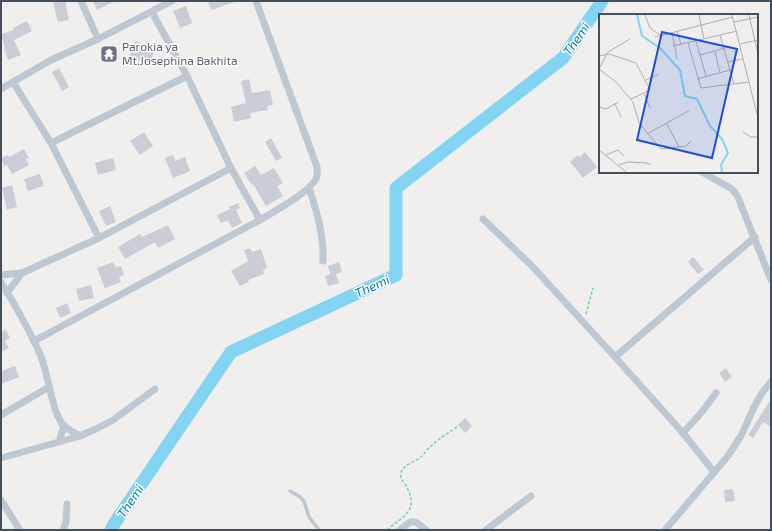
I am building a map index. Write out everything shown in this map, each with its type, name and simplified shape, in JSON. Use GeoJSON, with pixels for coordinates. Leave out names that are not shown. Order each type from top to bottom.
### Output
{"type":"FeatureCollection","features":[{"type":"Feature","properties":{"kind":"street"},"geometry":{"type":"LineString","coordinates":[[81,1],[98,39]]}},
{"type":"Feature","properties":{"kind":"street"},"geometry":{"type":"LineString","coordinates":[[1,89],[52,60],[98,39],[172,1]]}},
{"type":"Feature","properties":{"kind":"street"},"geometry":{"type":"LineString","coordinates":[[34,341],[260,220],[293,200],[309,188],[316,179],[318,173],[316,167],[256,1]]}},
{"type":"Feature","properties":{"kind":"street"},"geometry":{"type":"LineString","coordinates":[[152,12],[187,76],[231,168],[260,220]]}},
{"type":"Feature","properties":{"kind":"street"},"geometry":{"type":"LineString","coordinates":[[52,143],[187,76]]}},
{"type":"Feature","properties":{"kind":"street"},"geometry":{"type":"LineString","coordinates":[[13,82],[52,143],[99,238]]}},
{"type":"Feature","properties":{"kind":"street"},"geometry":{"type":"LineString","coordinates":[[1,275],[22,273],[99,238],[231,168]]}},
{"type":"Feature","properties":{"kind":"street"},"geometry":{"type":"LineString","coordinates":[[704,173],[732,189],[737,195],[771,280]]}},
{"type":"Feature","properties":{"kind":"street"},"geometry":{"type":"LineString","coordinates":[[309,188],[318,213],[323,247],[323,262]]}},
{"type":"Feature","properties":{"kind":"street"},"geometry":{"type":"LineString","coordinates":[[483,219],[532,266],[585,324],[683,433],[714,472]]}},
{"type":"Feature","properties":{"kind":"street"},"geometry":{"type":"LineString","coordinates":[[615,357],[755,237]]}},
{"type":"Feature","properties":{"kind":"street"},"geometry":{"type":"LineString","coordinates":[[7,293],[22,273]]}},
{"type":"Feature","properties":{"kind":"street"},"geometry":{"type":"LineString","coordinates":[[1,282],[34,341],[42,359],[49,387],[60,419],[64,425],[80,436]]}},
{"type":"Feature","properties":{"kind":"street"},"geometry":{"type":"LineString","coordinates":[[665,530],[728,456],[742,434],[754,407],[771,382]]}},
{"type":"Feature","properties":{"kind":"street"},"geometry":{"type":"LineString","coordinates":[[1,415],[49,387]]}},
{"type":"Feature","properties":{"kind":"street"},"geometry":{"type":"LineString","coordinates":[[1,458],[80,436],[96,429],[113,420],[155,389]]}},
{"type":"Feature","properties":{"kind":"street"},"geometry":{"type":"LineString","coordinates":[[683,433],[716,393]]}},
{"type":"Feature","properties":{"kind":"street"},"geometry":{"type":"LineString","coordinates":[[59,442],[64,425]]}},
{"type":"Feature","properties":{"kind":"street"},"geometry":{"type":"LineString","coordinates":[[486,530],[531,496]]}},
{"type":"Feature","properties":{"kind":"street"},"geometry":{"type":"LineString","coordinates":[[1,500],[20,530]]}},
{"type":"Feature","properties":{"kind":"street"},"geometry":{"type":"LineString","coordinates":[[63,530],[66,522],[67,504]]}},
{"type":"Feature","properties":{"kind":"street"},"geometry":{"type":"LineString","coordinates":[[400,530],[412,522],[416,522],[426,530]]}},
{"type":"Feature","properties":{"kind":"lane"},"geometry":{"type":"LineString","coordinates":[[290,491],[304,501],[309,517],[319,530]]}},
{"type":"Feature","properties":{"kind":"path"},"geometry":{"type":"LineString","coordinates":[[585,324],[587,307],[593,288]]}},
{"type":"Feature","properties":{"kind":"path"},"geometry":{"type":"LineString","coordinates":[[386,530],[412,507],[410,493],[401,479],[401,471],[405,466],[422,456],[430,447],[457,427]]}},
{"type":"Feature","properties":{"kind":"building"},"geometry":{"type":"Polygon","coordinates":[[[65,1],[69,20],[58,22],[53,2],[65,1]]]}},
{"type":"Feature","properties":{"kind":"building"},"geometry":{"type":"Polygon","coordinates":[[[93,1],[115,1],[97,10],[93,1]]]}},
{"type":"Feature","properties":{"kind":"building"},"geometry":{"type":"Polygon","coordinates":[[[208,1],[235,1],[235,2],[211,10],[208,1]]]}},
{"type":"Feature","properties":{"kind":"building"},"geometry":{"type":"Polygon","coordinates":[[[186,6],[192,23],[180,28],[173,11],[186,6]]]}},
{"type":"Feature","properties":{"kind":"building"},"geometry":{"type":"Polygon","coordinates":[[[27,21],[32,31],[14,40],[21,55],[8,60],[1,34],[14,30],[13,28],[27,21]]]}},
{"type":"Feature","properties":{"kind":"building"},"geometry":{"type":"Polygon","coordinates":[[[135,41],[155,49],[149,65],[129,57],[135,41]]]}},
{"type":"Feature","properties":{"kind":"building"},"geometry":{"type":"Polygon","coordinates":[[[59,68],[69,87],[62,91],[52,72],[59,68]]]}},
{"type":"Feature","properties":{"kind":"building"},"geometry":{"type":"Polygon","coordinates":[[[249,79],[252,93],[270,90],[273,105],[267,106],[268,110],[250,113],[251,118],[234,122],[231,107],[246,103],[241,81],[249,79]]]}},
{"type":"Feature","properties":{"kind":"building"},"geometry":{"type":"Polygon","coordinates":[[[144,132],[153,146],[140,155],[130,141],[144,132]]]}},
{"type":"Feature","properties":{"kind":"building"},"geometry":{"type":"Polygon","coordinates":[[[271,138],[282,158],[276,161],[265,142],[271,138]]]}},
{"type":"Feature","properties":{"kind":"building"},"geometry":{"type":"Polygon","coordinates":[[[24,149],[29,158],[26,159],[29,165],[12,174],[7,165],[4,166],[1,158],[8,155],[9,157],[24,149]]]}},
{"type":"Feature","properties":{"kind":"building"},"geometry":{"type":"Polygon","coordinates":[[[585,152],[597,167],[583,178],[570,162],[578,155],[580,157],[585,152]]]}},
{"type":"Feature","properties":{"kind":"building"},"geometry":{"type":"Polygon","coordinates":[[[173,155],[175,161],[185,157],[190,171],[173,178],[165,158],[173,155]]]}},
{"type":"Feature","properties":{"kind":"building"},"geometry":{"type":"Polygon","coordinates":[[[113,158],[116,170],[98,175],[95,163],[113,158]]]}},
{"type":"Feature","properties":{"kind":"building"},"geometry":{"type":"Polygon","coordinates":[[[255,166],[261,175],[274,168],[283,183],[277,186],[283,196],[266,206],[253,184],[252,185],[244,173],[255,166]]]}},
{"type":"Feature","properties":{"kind":"building"},"geometry":{"type":"Polygon","coordinates":[[[40,174],[44,186],[28,191],[24,179],[40,174]]]}},
{"type":"Feature","properties":{"kind":"building"},"geometry":{"type":"Polygon","coordinates":[[[12,185],[17,207],[7,210],[2,188],[12,185]]]}},
{"type":"Feature","properties":{"kind":"building"},"geometry":{"type":"Polygon","coordinates":[[[238,203],[240,208],[236,210],[242,223],[232,228],[228,220],[221,223],[217,215],[230,209],[229,207],[238,203]]]}},
{"type":"Feature","properties":{"kind":"building"},"geometry":{"type":"Polygon","coordinates":[[[110,206],[116,222],[106,226],[99,211],[110,206]]]}},
{"type":"Feature","properties":{"kind":"building"},"geometry":{"type":"Polygon","coordinates":[[[168,225],[175,239],[158,248],[155,242],[125,259],[118,247],[140,234],[142,237],[168,225]]]}},
{"type":"Feature","properties":{"kind":"building"},"geometry":{"type":"Polygon","coordinates":[[[250,248],[252,252],[261,249],[267,268],[263,270],[264,274],[248,280],[249,282],[240,286],[231,271],[248,261],[244,250],[250,248]]]}},
{"type":"Feature","properties":{"kind":"building"},"geometry":{"type":"Polygon","coordinates":[[[693,257],[704,270],[698,274],[688,262],[693,257]]]}},
{"type":"Feature","properties":{"kind":"building"},"geometry":{"type":"Polygon","coordinates":[[[113,262],[116,268],[121,266],[124,275],[119,277],[121,282],[105,288],[97,268],[113,262]]]}},
{"type":"Feature","properties":{"kind":"building"},"geometry":{"type":"Polygon","coordinates":[[[339,262],[342,272],[336,274],[339,283],[328,286],[325,276],[330,274],[328,266],[339,262]]]}},
{"type":"Feature","properties":{"kind":"building"},"geometry":{"type":"Polygon","coordinates":[[[91,285],[94,298],[79,301],[76,289],[91,285]]]}},
{"type":"Feature","properties":{"kind":"building"},"geometry":{"type":"Polygon","coordinates":[[[67,303],[71,313],[60,318],[56,308],[67,303]]]}},
{"type":"Feature","properties":{"kind":"building"},"geometry":{"type":"Polygon","coordinates":[[[6,330],[10,338],[5,341],[9,348],[1,352],[1,332],[6,330]]]}},
{"type":"Feature","properties":{"kind":"building"},"geometry":{"type":"Polygon","coordinates":[[[15,366],[19,377],[1,384],[1,371],[15,366]]]}},
{"type":"Feature","properties":{"kind":"building"},"geometry":{"type":"Polygon","coordinates":[[[726,368],[732,377],[725,382],[719,373],[726,368]]]}},
{"type":"Feature","properties":{"kind":"building"},"geometry":{"type":"Polygon","coordinates":[[[771,399],[771,427],[763,422],[753,438],[748,435],[771,399]]]}},
{"type":"Feature","properties":{"kind":"building"},"geometry":{"type":"Polygon","coordinates":[[[465,418],[472,426],[465,433],[458,425],[465,418]]]}},
{"type":"Feature","properties":{"kind":"building"},"geometry":{"type":"Polygon","coordinates":[[[733,489],[735,501],[725,502],[724,490],[733,489]]]}},
{"type":"Feature","properties":{"kind":"waterway","name":"Themi"},"geometry":{"type":"LineString","coordinates":[[111,530],[231,352],[396,275],[396,188],[563,58],[602,1]]}},
{"type":"Feature","properties":{"kind":"place","name":"Parokia ya Mt.Josephina Bakhita"},"geometry":{"type":"Point","coordinates":[109,54]}}]}
